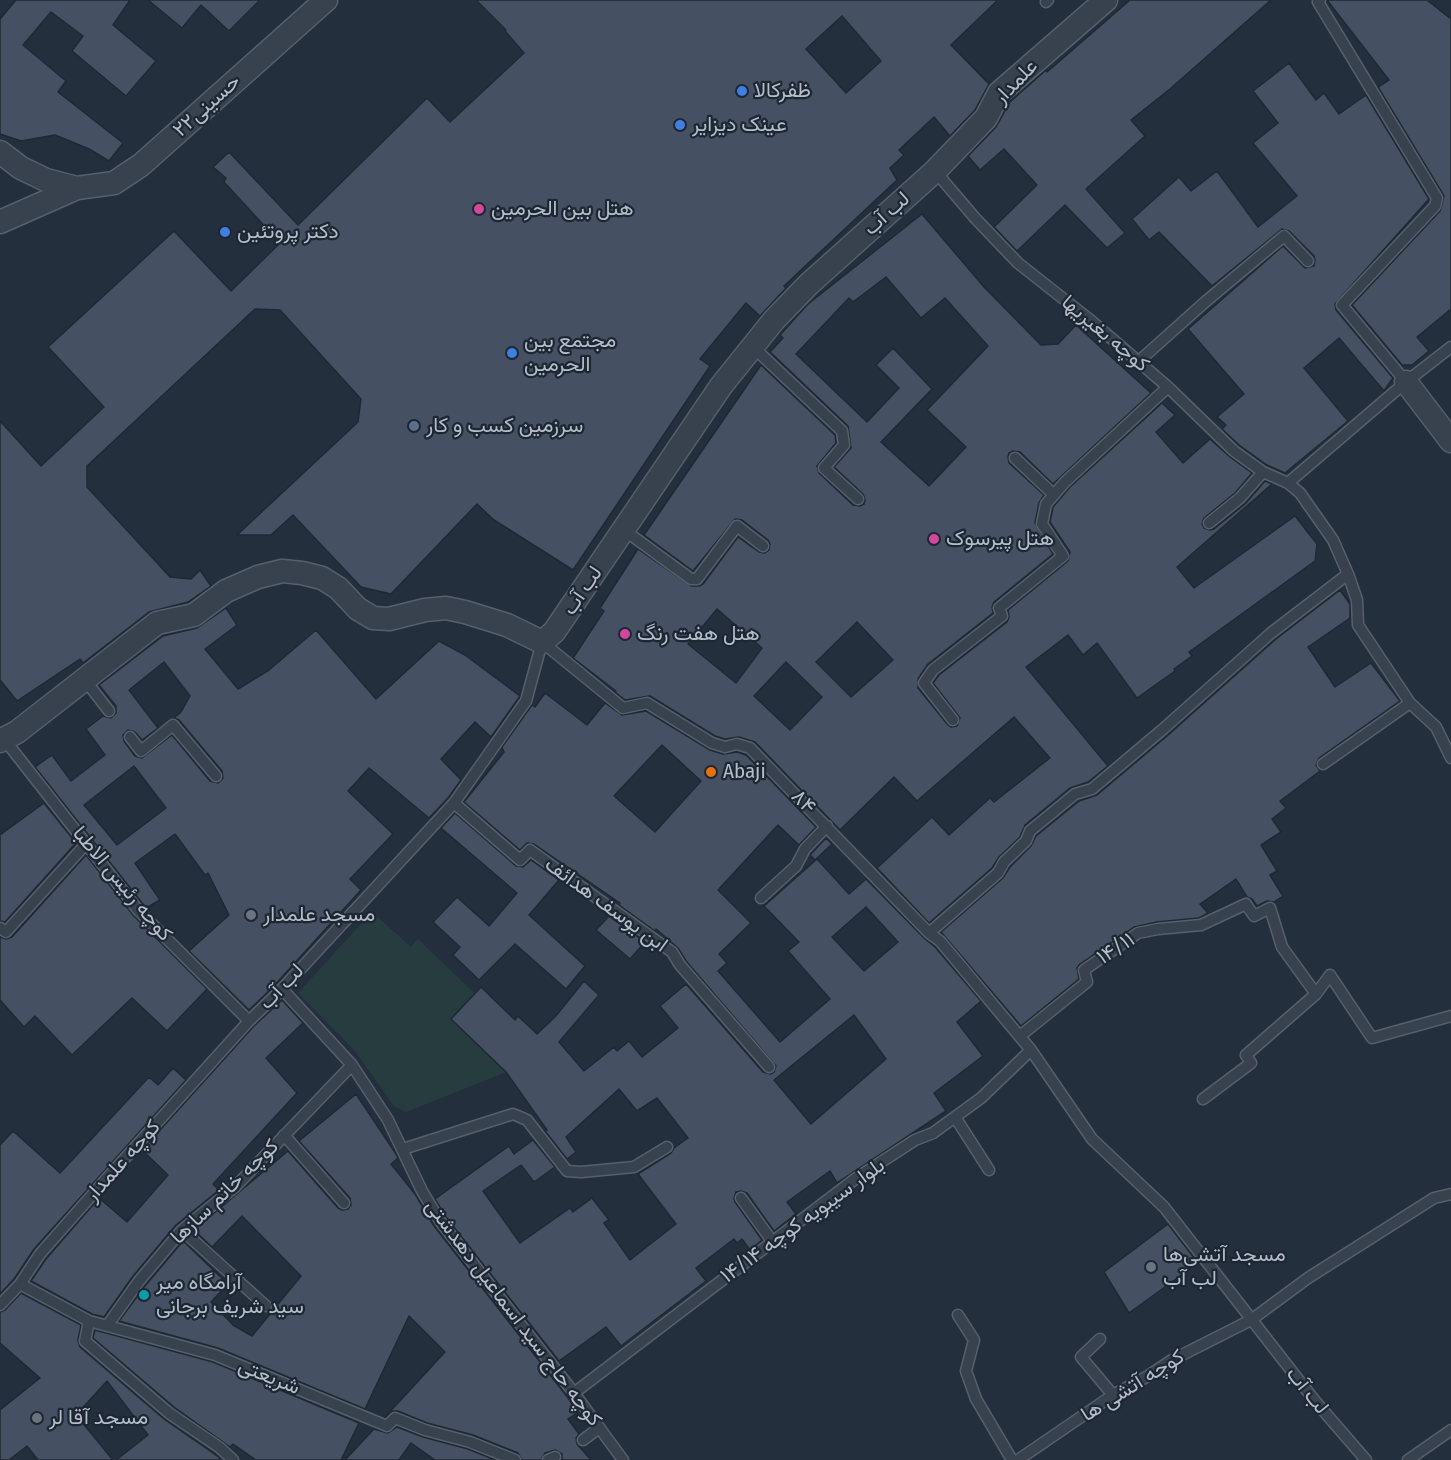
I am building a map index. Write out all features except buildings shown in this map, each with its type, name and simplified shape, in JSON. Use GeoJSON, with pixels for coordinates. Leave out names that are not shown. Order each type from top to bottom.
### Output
{"type":"FeatureCollection","features":[{"type":"Feature","properties":{"kind":"street","name":"حسینی۲۲"},"geometry":{"type":"LineString","coordinates":[[77,188],[114,183],[141,165],[326,0]]}},
{"type":"Feature","properties":{"kind":"street","name":"علمدار"},"geometry":{"type":"LineString","coordinates":[[935,171],[986,118],[999,93],[1106,0]]}},
{"type":"Feature","properties":{"kind":"street"},"geometry":{"type":"LineString","coordinates":[[0,152],[21,168],[46,180],[77,188]]}},
{"type":"Feature","properties":{"kind":"street","name":"لب آب"},"geometry":{"type":"LineString","coordinates":[[542,642],[554,632],[721,386],[752,346],[809,285],[935,171]]}},
{"type":"Feature","properties":{"kind":"street"},"geometry":{"type":"LineString","coordinates":[[0,222],[77,188]]}},
{"type":"Feature","properties":{"kind":"street"},"geometry":{"type":"LineString","coordinates":[[1406,382],[1451,441]]}},
{"type":"Feature","properties":{"kind":"street"},"geometry":{"type":"LineString","coordinates":[[2,740],[17,732],[157,623],[194,615],[226,591],[258,577],[282,572],[302,573],[322,578],[338,588],[358,609],[373,618],[389,619],[425,610],[446,608],[507,625],[542,642]]}},
{"type":"Feature","properties":{"kind":"lane"},"geometry":{"type":"LineString","coordinates":[[1320,0],[1318,2],[1437,198],[1435,206],[1342,305],[1406,382]]}},
{"type":"Feature","properties":{"kind":"lane","name":"کوچه بغیریها"},"geometry":{"type":"LineString","coordinates":[[935,171],[1018,263],[1089,319],[1168,387],[1234,451],[1263,472],[1287,483]]}},
{"type":"Feature","properties":{"kind":"lane"},"geometry":{"type":"LineString","coordinates":[[1138,362],[1284,236],[1308,261]]}},
{"type":"Feature","properties":{"kind":"lane"},"geometry":{"type":"LineString","coordinates":[[752,346],[842,431],[844,445],[824,468],[858,499]]}},
{"type":"Feature","properties":{"kind":"lane"},"geometry":{"type":"LineString","coordinates":[[1451,347],[1287,483],[1300,493],[1333,540],[1357,600],[1358,625],[1410,703],[1436,727],[1451,758]]}},
{"type":"Feature","properties":{"kind":"lane"},"geometry":{"type":"LineString","coordinates":[[953,720],[924,683],[933,670],[1002,616],[999,608],[1063,556],[1041,524],[1046,504],[1168,387]]}},
{"type":"Feature","properties":{"kind":"lane"},"geometry":{"type":"LineString","coordinates":[[1015,458],[1053,495]]}},
{"type":"Feature","properties":{"kind":"lane"},"geometry":{"type":"LineString","coordinates":[[1209,523],[1240,498],[1263,472]]}},
{"type":"Feature","properties":{"kind":"lane"},"geometry":{"type":"LineString","coordinates":[[624,530],[691,579],[697,579],[737,526],[763,546]]}},
{"type":"Feature","properties":{"kind":"lane"},"geometry":{"type":"LineString","coordinates":[[929,933],[998,873],[1004,862],[1026,841],[1030,831],[1075,794],[1092,789],[1271,633],[1348,574]]}},
{"type":"Feature","properties":{"kind":"lane","name":"لب آب"},"geometry":{"type":"LineString","coordinates":[[249,1021],[282,989],[453,803],[526,701],[542,642]]}},
{"type":"Feature","properties":{"kind":"lane","name":"۸۴"},"geometry":{"type":"LineString","coordinates":[[542,642],[623,708],[647,704],[712,743],[725,747],[737,744],[750,748],[929,933],[940,941],[1031,1050]]}},
{"type":"Feature","properties":{"kind":"lane"},"geometry":{"type":"LineString","coordinates":[[85,680],[109,711]]}},
{"type":"Feature","properties":{"kind":"lane"},"geometry":{"type":"LineString","coordinates":[[1323,764],[1410,703]]}},
{"type":"Feature","properties":{"kind":"lane"},"geometry":{"type":"LineString","coordinates":[[130,737],[141,751],[173,725],[216,776]]}},
{"type":"Feature","properties":{"kind":"lane","name":"کوچه رئیس الاطبا"},"geometry":{"type":"LineString","coordinates":[[2,740],[138,910],[249,1021]]}},
{"type":"Feature","properties":{"kind":"lane","name":"ابن یوسف هدائف"},"geometry":{"type":"LineString","coordinates":[[453,803],[520,861],[530,850],[672,952],[680,965],[769,1068]]}},
{"type":"Feature","properties":{"kind":"lane"},"geometry":{"type":"LineString","coordinates":[[761,898],[796,866],[805,849],[827,826]]}},
{"type":"Feature","properties":{"kind":"lane"},"geometry":{"type":"LineString","coordinates":[[0,927],[6,932],[86,844]]}},
{"type":"Feature","properties":{"kind":"lane","name":"۱۴/۱۱"},"geometry":{"type":"LineString","coordinates":[[1020,1036],[1087,982],[1084,970],[1138,933],[1201,925],[1246,904],[1254,916],[1270,908],[1282,947],[1316,994]]}},
{"type":"Feature","properties":{"kind":"lane"},"geometry":{"type":"LineString","coordinates":[[1203,1099],[1251,1063],[1246,1055],[1316,994],[1330,975],[1372,1038],[1451,1016]]}},
{"type":"Feature","properties":{"kind":"lane","name":"کوچه حاج سید اسماعیل دهدشتی"},"geometry":{"type":"LineString","coordinates":[[282,989],[352,1065],[388,1120],[422,1191],[440,1221],[574,1393],[623,1460]]}},
{"type":"Feature","properties":{"kind":"lane","name":"کوچه علمدار"},"geometry":{"type":"LineString","coordinates":[[0,1305],[20,1284],[40,1254],[249,1021]]}},
{"type":"Feature","properties":{"kind":"lane","name":"لب آب"},"geometry":{"type":"LineString","coordinates":[[1031,1050],[1092,1139],[1164,1207],[1315,1401],[1366,1460]]}},
{"type":"Feature","properties":{"kind":"lane","name":"بلوار سیبویه کوچه ۱۴/۱۴"},"geometry":{"type":"LineString","coordinates":[[574,1393],[855,1179],[955,1117],[981,1098],[1031,1050]]}},
{"type":"Feature","properties":{"kind":"lane","name":"کوچه خاتم سازها"},"geometry":{"type":"LineString","coordinates":[[107,1326],[139,1281],[182,1230],[235,1187],[352,1065]]}},
{"type":"Feature","properties":{"kind":"lane"},"geometry":{"type":"LineString","coordinates":[[403,1149],[513,1114],[527,1120],[567,1171],[581,1172],[634,1167],[666,1147]]}},
{"type":"Feature","properties":{"kind":"lane"},"geometry":{"type":"LineString","coordinates":[[955,1117],[989,1170]]}},
{"type":"Feature","properties":{"kind":"lane"},"geometry":{"type":"LineString","coordinates":[[284,1135],[344,1203]]}},
{"type":"Feature","properties":{"kind":"lane","name":"کوچه آتشی ها"},"geometry":{"type":"LineString","coordinates":[[1018,1460],[1113,1395],[1172,1360],[1251,1320],[1308,1278],[1434,1198],[1451,1194]]}},
{"type":"Feature","properties":{"kind":"lane"},"geometry":{"type":"LineString","coordinates":[[741,1198],[772,1241]]}},
{"type":"Feature","properties":{"kind":"lane"},"geometry":{"type":"LineString","coordinates":[[182,1230],[266,1306]]}},
{"type":"Feature","properties":{"kind":"lane","name":"شریعتی"},"geometry":{"type":"LineString","coordinates":[[20,1284],[89,1320],[215,1355],[387,1426],[395,1418],[424,1430],[470,1442],[515,1460]]}},
{"type":"Feature","properties":{"kind":"lane"},"geometry":{"type":"LineString","coordinates":[[958,1315],[974,1340],[966,1371],[976,1399],[1012,1460]]}},
{"type":"Feature","properties":{"kind":"lane"},"geometry":{"type":"LineString","coordinates":[[89,1320],[85,1341],[169,1413],[219,1447],[233,1460]]}},
{"type":"Feature","properties":{"kind":"lane"},"geometry":{"type":"LineString","coordinates":[[1100,1338],[1081,1357],[1113,1395]]}},
{"type":"Feature","properties":{"kind":"lane"},"geometry":{"type":"LineString","coordinates":[[583,1440],[599,1428]]}},
{"type":"Feature","properties":{"kind":"lane"},"geometry":{"type":"LineString","coordinates":[[1408,1460],[1451,1430]]}},
{"type":"Feature","properties":{"kind":"green space"},"geometry":{"type":"Polygon","coordinates":[[[372,912],[411,947],[418,939],[475,994],[451,1019],[506,1072],[406,1112],[394,1106],[355,1051],[298,993],[372,912]]]}},
{"type":"Feature","properties":{"kind":"place","name":"ظفرکالا"},"geometry":{"type":"Point","coordinates":[742,91]}},
{"type":"Feature","properties":{"kind":"place","name":"عینک دیزایر"},"geometry":{"type":"Point","coordinates":[680,125]}},
{"type":"Feature","properties":{"kind":"place","name":"هتل بین‌ الحرمین"},"geometry":{"type":"Point","coordinates":[479,209]}},
{"type":"Feature","properties":{"kind":"place","name":"دکتر پروتئین"},"geometry":{"type":"Point","coordinates":[225,232]}},
{"type":"Feature","properties":{"kind":"place","name":"مجتمع بین الحرمین"},"geometry":{"type":"Point","coordinates":[512,353]}},
{"type":"Feature","properties":{"kind":"place","name":"سرزمین کسب و کار"},"geometry":{"type":"Point","coordinates":[414,426]}},
{"type":"Feature","properties":{"kind":"place","name":"هتل پیرسوک"},"geometry":{"type":"Point","coordinates":[934,539]}},
{"type":"Feature","properties":{"kind":"place","name":"هتل هفت رنگ"},"geometry":{"type":"Point","coordinates":[625,634]}},
{"type":"Feature","properties":{"kind":"place","name":"Abaji"},"geometry":{"type":"Point","coordinates":[711,772]}},
{"type":"Feature","properties":{"kind":"place","name":"مسجد علمدار"},"geometry":{"type":"Point","coordinates":[251,915]}},
{"type":"Feature","properties":{"kind":"place","name":"مسجد آتشی‌ها لب آب"},"geometry":{"type":"Point","coordinates":[1151,1267]}},
{"type":"Feature","properties":{"kind":"place","name":"آرامگاه میر سید شریف برجانی"},"geometry":{"type":"Point","coordinates":[144,1295]}},
{"type":"Feature","properties":{"kind":"place","name":"مسجد آقا لر"},"geometry":{"type":"Point","coordinates":[37,1418]}}]}
